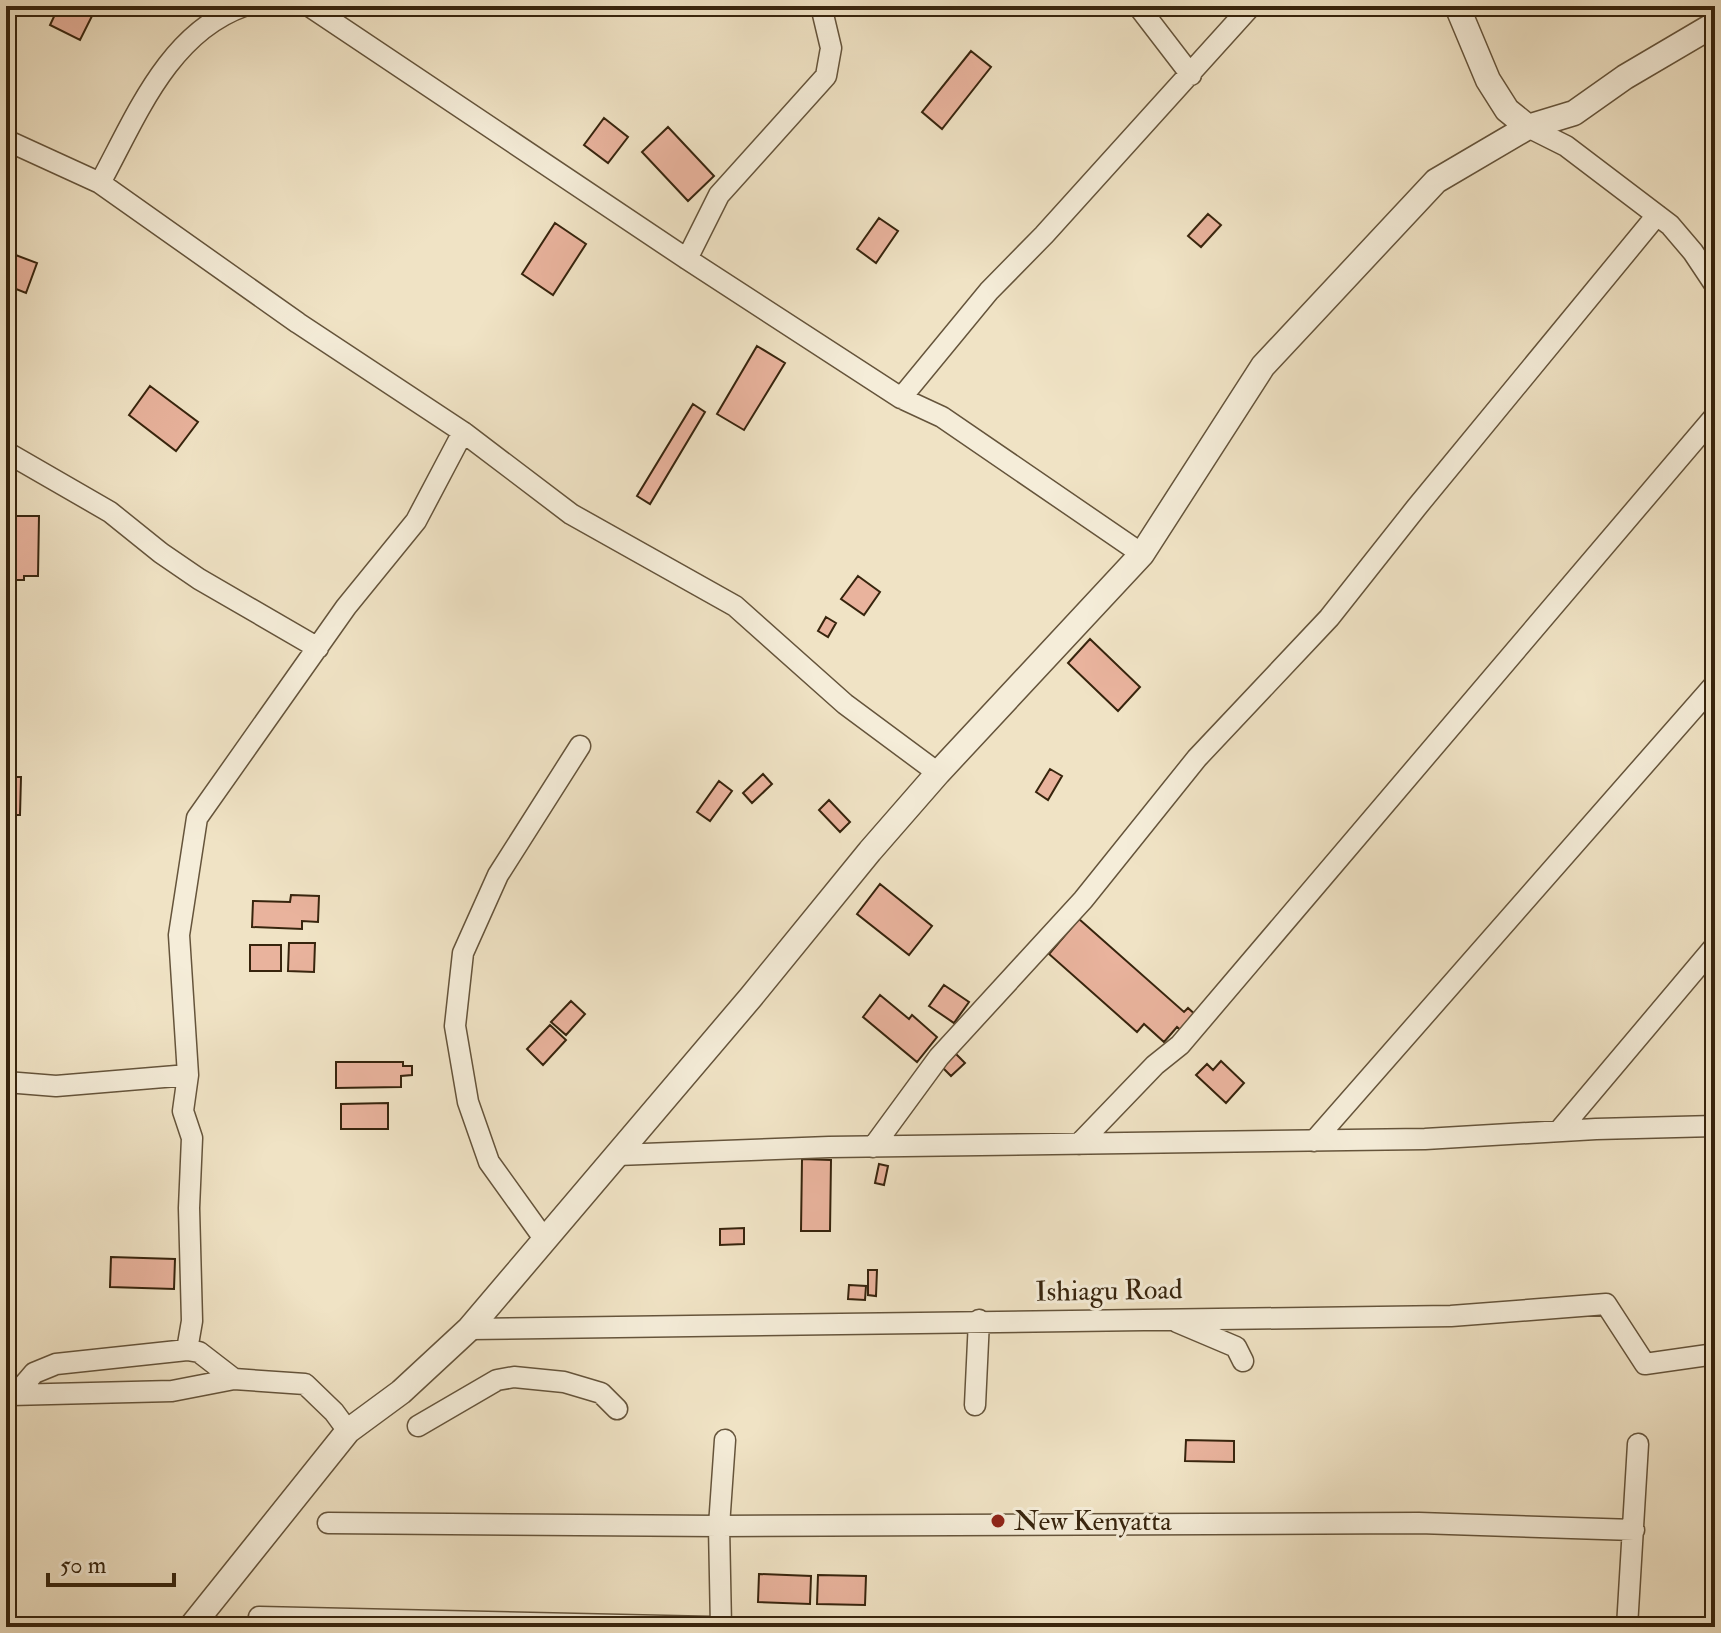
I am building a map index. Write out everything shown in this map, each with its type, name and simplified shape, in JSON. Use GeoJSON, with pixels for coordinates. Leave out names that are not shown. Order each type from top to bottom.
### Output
{"type":"FeatureCollection","features":[{"type":"Feature","properties":{"kind":"street"},"geometry":{"type":"LineString","coordinates":[[100,183],[156,79],[190,40],[225,13],[244,6]]}},
{"type":"Feature","properties":{"kind":"street"},"geometry":{"type":"LineString","coordinates":[[309,6],[901,398],[942,417],[1142,554]]}},
{"type":"Feature","properties":{"kind":"street"},"geometry":{"type":"LineString","coordinates":[[687,259],[719,195],[826,76],[831,48],[821,6]]}},
{"type":"Feature","properties":{"kind":"street"},"geometry":{"type":"LineString","coordinates":[[1138,6],[1191,75]]}},
{"type":"Feature","properties":{"kind":"street"},"geometry":{"type":"LineString","coordinates":[[901,398],[989,291],[1044,235],[1251,6]]}},
{"type":"Feature","properties":{"kind":"street"},"geometry":{"type":"LineString","coordinates":[[1457,6],[1488,80],[1507,110],[1528,127],[1566,146],[1670,225],[1715,285]]}},
{"type":"Feature","properties":{"kind":"street"},"geometry":{"type":"LineString","coordinates":[[191,1627],[348,1431],[401,1392],[469,1329],[751,997],[870,851],[938,773],[1142,554],[1263,366],[1436,181],[1528,127],[1574,113],[1625,77],[1715,24]]}},
{"type":"Feature","properties":{"kind":"street"},"geometry":{"type":"LineString","coordinates":[[6,140],[100,183],[298,323],[463,432],[571,514],[735,606],[845,704],[938,773]]}},
{"type":"Feature","properties":{"kind":"street"},"geometry":{"type":"LineString","coordinates":[[873,1147],[939,1057],[1083,900],[1197,758],[1329,618],[1657,215]]}},
{"type":"Feature","properties":{"kind":"street"},"geometry":{"type":"LineString","coordinates":[[1079,1144],[1155,1065],[1180,1045],[1715,416]]}},
{"type":"Feature","properties":{"kind":"street"},"geometry":{"type":"LineString","coordinates":[[187,1350],[192,1321],[189,1208],[192,1138],[183,1111],[188,1075],[179,935],[197,818],[346,607],[416,521],[463,432]]}},
{"type":"Feature","properties":{"kind":"street"},"geometry":{"type":"LineString","coordinates":[[6,452],[110,512],[199,579],[318,648]]}},
{"type":"Feature","properties":{"kind":"street"},"geometry":{"type":"LineString","coordinates":[[1314,1141],[1715,684]]}},
{"type":"Feature","properties":{"kind":"street"},"geometry":{"type":"LineString","coordinates":[[545,1240],[489,1162],[468,1102],[455,1026],[463,953],[498,875],[580,746]]}},
{"type":"Feature","properties":{"kind":"street"},"geometry":{"type":"LineString","coordinates":[[1559,1131],[1715,946]]}},
{"type":"Feature","properties":{"kind":"street"},"geometry":{"type":"LineString","coordinates":[[6,1082],[56,1086],[188,1075]]}},
{"type":"Feature","properties":{"kind":"street"},"geometry":{"type":"LineString","coordinates":[[617,1155],[873,1147],[1425,1139],[1715,1126]]}},
{"type":"Feature","properties":{"kind":"street","name":"Ishiagu Road"},"geometry":{"type":"LineString","coordinates":[[469,1329],[1451,1316],[1606,1304],[1645,1364],[1715,1354]]}},
{"type":"Feature","properties":{"kind":"street"},"geometry":{"type":"LineString","coordinates":[[1170,1318],[1236,1347],[1243,1361]]}},
{"type":"Feature","properties":{"kind":"street"},"geometry":{"type":"LineString","coordinates":[[975,1405],[979,1320]]}},
{"type":"Feature","properties":{"kind":"street"},"geometry":{"type":"LineString","coordinates":[[11,1395],[34,1373],[56,1364],[187,1350],[199,1352],[234,1379]]}},
{"type":"Feature","properties":{"kind":"street"},"geometry":{"type":"LineString","coordinates":[[418,1426],[497,1380],[514,1377],[564,1382],[601,1393],[617,1409]]}},
{"type":"Feature","properties":{"kind":"street"},"geometry":{"type":"LineString","coordinates":[[11,1395],[172,1391],[234,1379],[305,1384],[334,1412],[348,1431]]}},
{"type":"Feature","properties":{"kind":"street"},"geometry":{"type":"LineString","coordinates":[[721,1627],[719,1526],[725,1440]]}},
{"type":"Feature","properties":{"kind":"street"},"geometry":{"type":"LineString","coordinates":[[1627,1627],[1638,1444]]}},
{"type":"Feature","properties":{"kind":"street"},"geometry":{"type":"LineString","coordinates":[[328,1523],[719,1526],[1419,1523],[1634,1530]]}},
{"type":"Feature","properties":{"kind":"street"},"geometry":{"type":"LineString","coordinates":[[259,1617],[710,1627]]}},
{"type":"Feature","properties":{"kind":"building"},"geometry":{"type":"Polygon","coordinates":[[[59,6],[97,6],[80,40],[50,25],[59,6]]]}},
{"type":"Feature","properties":{"kind":"building"},"geometry":{"type":"Polygon","coordinates":[[[971,51],[991,67],[942,129],[922,112],[971,51]]]}},
{"type":"Feature","properties":{"kind":"building"},"geometry":{"type":"Polygon","coordinates":[[[604,118],[628,137],[608,163],[584,145],[604,118]]]}},
{"type":"Feature","properties":{"kind":"building"},"geometry":{"type":"Polygon","coordinates":[[[668,127],[714,176],[688,201],[642,152],[668,127]]]}},
{"type":"Feature","properties":{"kind":"building"},"geometry":{"type":"Polygon","coordinates":[[[1208,214],[1221,225],[1201,247],[1188,236],[1208,214]]]}},
{"type":"Feature","properties":{"kind":"building"},"geometry":{"type":"Polygon","coordinates":[[[879,218],[898,231],[876,263],[857,249],[879,218]]]}},
{"type":"Feature","properties":{"kind":"building"},"geometry":{"type":"Polygon","coordinates":[[[555,223],[586,244],[553,295],[522,274],[555,223]]]}},
{"type":"Feature","properties":{"kind":"building"},"geometry":{"type":"Polygon","coordinates":[[[13,254],[37,263],[26,293],[6,285],[6,273],[13,254]]]}},
{"type":"Feature","properties":{"kind":"building"},"geometry":{"type":"Polygon","coordinates":[[[757,346],[785,363],[744,430],[717,414],[757,346]]]}},
{"type":"Feature","properties":{"kind":"building"},"geometry":{"type":"Polygon","coordinates":[[[150,386],[198,422],[176,451],[129,415],[150,386]]]}},
{"type":"Feature","properties":{"kind":"building"},"geometry":{"type":"Polygon","coordinates":[[[693,404],[705,412],[650,504],[637,496],[693,404]]]}},
{"type":"Feature","properties":{"kind":"building"},"geometry":{"type":"Polygon","coordinates":[[[7,516],[39,516],[38,576],[6,580],[7,516]]]}},
{"type":"Feature","properties":{"kind":"building"},"geometry":{"type":"Polygon","coordinates":[[[858,576],[880,592],[864,615],[841,599],[858,576]]]}},
{"type":"Feature","properties":{"kind":"building"},"geometry":{"type":"Polygon","coordinates":[[[826,617],[836,623],[828,637],[818,631],[826,617]]]}},
{"type":"Feature","properties":{"kind":"building"},"geometry":{"type":"Polygon","coordinates":[[[1090,639],[1140,687],[1118,711],[1068,663],[1090,639]]]}},
{"type":"Feature","properties":{"kind":"building"},"geometry":{"type":"Polygon","coordinates":[[[1050,769],[1062,776],[1048,800],[1036,792],[1050,769]]]}},
{"type":"Feature","properties":{"kind":"building"},"geometry":{"type":"Polygon","coordinates":[[[763,774],[772,784],[752,803],[743,793],[763,774]]]}},
{"type":"Feature","properties":{"kind":"building"},"geometry":{"type":"Polygon","coordinates":[[[6,777],[21,777],[20,815],[6,815],[6,777]]]}},
{"type":"Feature","properties":{"kind":"building"},"geometry":{"type":"Polygon","coordinates":[[[719,781],[732,791],[710,821],[697,812],[719,781]]]}},
{"type":"Feature","properties":{"kind":"building"},"geometry":{"type":"Polygon","coordinates":[[[829,800],[850,822],[840,832],[819,810],[829,800]]]}},
{"type":"Feature","properties":{"kind":"building"},"geometry":{"type":"Polygon","coordinates":[[[880,884],[932,926],[909,955],[857,914],[880,884]]]}},
{"type":"Feature","properties":{"kind":"building"},"geometry":{"type":"Polygon","coordinates":[[[291,895],[319,896],[318,922],[302,921],[302,929],[252,927],[253,901],[290,902],[291,895]]]}},
{"type":"Feature","properties":{"kind":"building"},"geometry":{"type":"Polygon","coordinates":[[[1079,919],[1184,1012],[1188,1008],[1198,1017],[1184,1033],[1177,1027],[1164,1042],[1144,1024],[1137,1032],[1049,954],[1079,919]]]}},
{"type":"Feature","properties":{"kind":"building"},"geometry":{"type":"Polygon","coordinates":[[[289,943],[315,943],[314,972],[288,971],[289,943]]]}},
{"type":"Feature","properties":{"kind":"building"},"geometry":{"type":"Polygon","coordinates":[[[250,945],[281,945],[281,971],[250,971],[250,945]]]}},
{"type":"Feature","properties":{"kind":"building"},"geometry":{"type":"Polygon","coordinates":[[[944,985],[969,1002],[954,1023],[929,1006],[944,985]]]}},
{"type":"Feature","properties":{"kind":"building"},"geometry":{"type":"Polygon","coordinates":[[[880,995],[909,1019],[912,1015],[937,1037],[917,1062],[863,1017],[880,995]]]}},
{"type":"Feature","properties":{"kind":"building"},"geometry":{"type":"Polygon","coordinates":[[[571,1001],[585,1014],[566,1035],[551,1022],[571,1001]]]}},
{"type":"Feature","properties":{"kind":"building"},"geometry":{"type":"Polygon","coordinates":[[[550,1025],[566,1040],[543,1065],[527,1049],[550,1025]]]}},
{"type":"Feature","properties":{"kind":"building"},"geometry":{"type":"Polygon","coordinates":[[[955,1053],[965,1063],[951,1076],[941,1066],[955,1053]]]}},
{"type":"Feature","properties":{"kind":"building"},"geometry":{"type":"Polygon","coordinates":[[[1221,1061],[1244,1083],[1226,1103],[1196,1075],[1207,1064],[1213,1070],[1221,1061]]]}},
{"type":"Feature","properties":{"kind":"building"},"geometry":{"type":"Polygon","coordinates":[[[336,1062],[403,1062],[403,1066],[412,1066],[412,1075],[401,1076],[401,1087],[336,1088],[336,1062]]]}},
{"type":"Feature","properties":{"kind":"building"},"geometry":{"type":"Polygon","coordinates":[[[388,1103],[388,1129],[341,1129],[341,1104],[388,1103]]]}},
{"type":"Feature","properties":{"kind":"building"},"geometry":{"type":"Polygon","coordinates":[[[802,1159],[831,1160],[830,1231],[801,1231],[802,1159]]]}},
{"type":"Feature","properties":{"kind":"building"},"geometry":{"type":"Polygon","coordinates":[[[879,1164],[888,1166],[884,1185],[875,1183],[879,1164]]]}},
{"type":"Feature","properties":{"kind":"building"},"geometry":{"type":"Polygon","coordinates":[[[744,1228],[744,1244],[720,1245],[720,1229],[744,1228]]]}},
{"type":"Feature","properties":{"kind":"building"},"geometry":{"type":"Polygon","coordinates":[[[111,1257],[175,1259],[174,1289],[110,1287],[111,1257]]]}},
{"type":"Feature","properties":{"kind":"building"},"geometry":{"type":"Polygon","coordinates":[[[868,1270],[877,1270],[876,1296],[868,1295],[868,1270]]]}},
{"type":"Feature","properties":{"kind":"building"},"geometry":{"type":"Polygon","coordinates":[[[849,1285],[866,1286],[865,1300],[848,1299],[849,1285]]]}},
{"type":"Feature","properties":{"kind":"building"},"geometry":{"type":"Polygon","coordinates":[[[1186,1440],[1234,1441],[1234,1462],[1185,1461],[1186,1440]]]}},
{"type":"Feature","properties":{"kind":"building"},"geometry":{"type":"Polygon","coordinates":[[[759,1574],[811,1576],[810,1604],[758,1602],[759,1574]]]}},
{"type":"Feature","properties":{"kind":"building"},"geometry":{"type":"Polygon","coordinates":[[[818,1575],[866,1576],[865,1605],[817,1604],[818,1575]]]}},
{"type":"Feature","properties":{"kind":"place","name":"New Kenyatta"},"geometry":{"type":"Point","coordinates":[998,1521]}}]}
